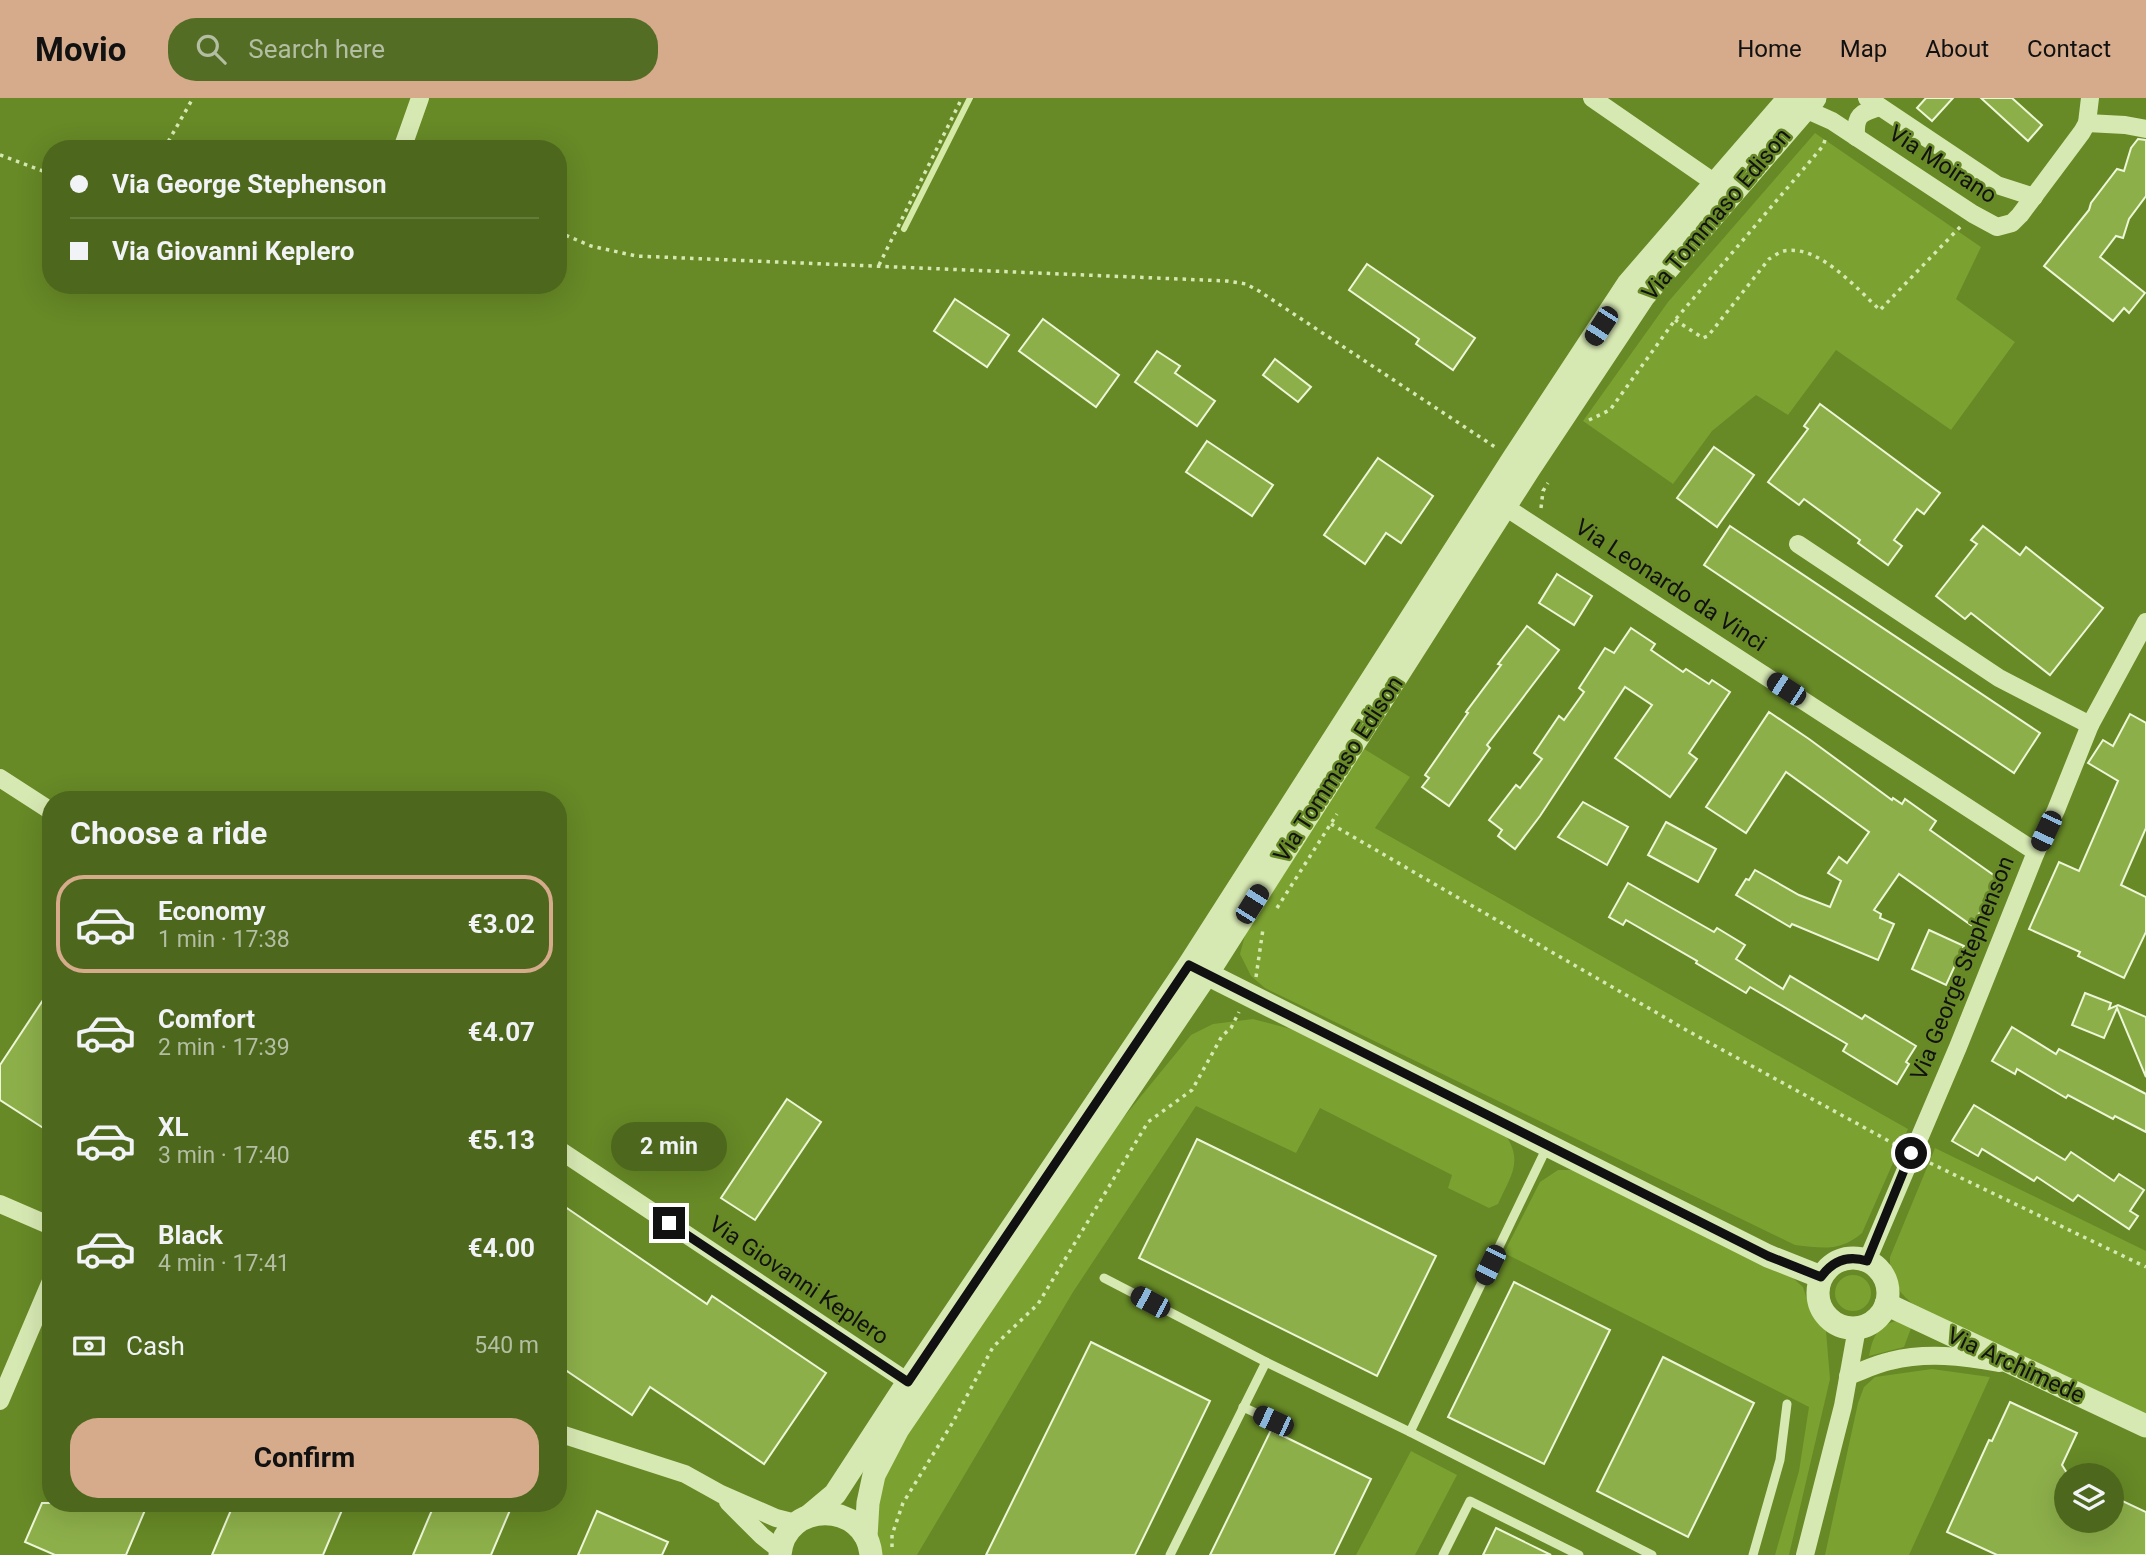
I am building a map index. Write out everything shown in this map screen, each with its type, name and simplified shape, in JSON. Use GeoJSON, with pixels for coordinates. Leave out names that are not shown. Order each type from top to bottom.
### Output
{"type":"FeatureCollection","features":[{"type":"Feature","properties":{"kind":"street"},"geometry":{"type":"LineString","coordinates":[[405,140],[420,98]]}},
{"type":"Feature","properties":{"kind":"street"},"geometry":{"type":"LineString","coordinates":[[1592,98],[1724,189]]}},
{"type":"Feature","properties":{"kind":"street","name":"Via Moirano"},"geometry":{"type":"LineString","coordinates":[[1803,102],[1997,227],[2012,223],[2020,215],[2082,132],[2087,123],[2090,98]]}},
{"type":"Feature","properties":{"kind":"street","name":"Via Tommaso Edison"},"geometry":{"type":"LineString","coordinates":[[1498,502],[1513,459],[1628,284],[1724,189],[1803,102]]}},
{"type":"Feature","properties":{"kind":"street","name":"Via Moirano"},"geometry":{"type":"LineString","coordinates":[[1856,137],[1856,123],[1873,102],[1997,185],[2034,197]]}},
{"type":"Feature","properties":{"kind":"street"},"geometry":{"type":"LineString","coordinates":[[2087,123],[2146,129]]}},
{"type":"Feature","properties":{"kind":"street","name":"Via Tommaso Edison"},"geometry":{"type":"LineString","coordinates":[[876,1549],[868,1503],[874,1475],[898,1429],[1198,970],[1498,502],[1644,296],[1724,189]]}},
{"type":"Feature","properties":{"kind":"street","name":"Via Leonardo da Vinci"},"geometry":{"type":"LineString","coordinates":[[1498,502],[2036,852]]}},
{"type":"Feature","properties":{"kind":"street"},"geometry":{"type":"LineString","coordinates":[[1798,544],[1998,678],[2090,724]]}},
{"type":"Feature","properties":{"kind":"street","name":"Via George Stephenson"},"geometry":{"type":"LineString","coordinates":[[1867,1261],[2090,724],[2146,622]]}},
{"type":"Feature","properties":{"kind":"street"},"geometry":{"type":"LineString","coordinates":[[0,778],[42,805]]}},
{"type":"Feature","properties":{"kind":"street"},"geometry":{"type":"LineString","coordinates":[[1198,970],[1768,1256],[1821,1277]]}},
{"type":"Feature","properties":{"kind":"street","name":"Via Tommaso Edison"},"geometry":{"type":"LineString","coordinates":[[780,1553],[788,1531],[835,1494],[908,1382],[1198,970]]}},
{"type":"Feature","properties":{"kind":"street","name":"Via Giovanni Keplero"},"geometry":{"type":"LineString","coordinates":[[567,1155],[908,1382]]}},
{"type":"Feature","properties":{"kind":"street"},"geometry":{"type":"LineString","coordinates":[[0,1204],[42,1222]]}},
{"type":"Feature","properties":{"kind":"street"},"geometry":{"type":"LineString","coordinates":[[1846,1258],[1867,1261],[1876,1267],[1886,1284],[1886,1304],[1875,1321],[1857,1328],[1836,1324],[1827,1317],[1818,1298],[1821,1277],[1828,1268],[1846,1258]]}},
{"type":"Feature","properties":{"kind":"street"},"geometry":{"type":"LineString","coordinates":[[0,1401],[42,1302]]}},
{"type":"Feature","properties":{"kind":"street","name":"Via Archimede"},"geometry":{"type":"LineString","coordinates":[[1886,1304],[2146,1426]]}},
{"type":"Feature","properties":{"kind":"street"},"geometry":{"type":"LineString","coordinates":[[1805,1555],[1843,1406],[1857,1328]]}},
{"type":"Feature","properties":{"kind":"street"},"geometry":{"type":"LineString","coordinates":[[1848,1376],[1889,1361],[1931,1355],[1970,1358],[2019,1367]]}},
{"type":"Feature","properties":{"kind":"street"},"geometry":{"type":"LineString","coordinates":[[567,1436],[685,1475],[776,1518],[803,1519],[823,1513],[836,1514],[858,1527],[876,1549]]}},
{"type":"Feature","properties":{"kind":"street"},"geometry":{"type":"LineString","coordinates":[[721,1494],[780,1553]]}},
{"type":"Feature","properties":{"kind":"lane"},"geometry":{"type":"LineString","coordinates":[[1410,1432],[1548,1145]]}},
{"type":"Feature","properties":{"kind":"lane"},"geometry":{"type":"LineString","coordinates":[[1104,1278],[1652,1555]]}},
{"type":"Feature","properties":{"kind":"lane"},"geometry":{"type":"LineString","coordinates":[[1170,1555],[1266,1362]]}},
{"type":"Feature","properties":{"kind":"lane"},"geometry":{"type":"LineString","coordinates":[[1753,1555],[1780,1460],[1787,1404]]}},
{"type":"Feature","properties":{"kind":"lane"},"geometry":{"type":"LineString","coordinates":[[1243,1407],[1273,1421]]}},
{"type":"Feature","properties":{"kind":"lane"},"geometry":{"type":"LineString","coordinates":[[1443,1555],[1470,1501],[1579,1555]]}},
{"type":"Feature","properties":{"kind":"path"},"geometry":{"type":"LineString","coordinates":[[169,140],[193,98]]}},
{"type":"Feature","properties":{"kind":"path"},"geometry":{"type":"LineString","coordinates":[[878,266],[962,98]]}},
{"type":"Feature","properties":{"kind":"path"},"geometry":{"type":"LineString","coordinates":[[1585,425],[1590,419],[1610,410],[1675,320],[1823,146],[1832,121]]}},
{"type":"Feature","properties":{"kind":"path"},"geometry":{"type":"LineString","coordinates":[[0,155],[42,171]]}},
{"type":"Feature","properties":{"kind":"path"},"geometry":{"type":"LineString","coordinates":[[1675,320],[1703,338],[1708,336],[1769,259],[1783,251],[1806,252],[1831,266],[1880,310],[1973,214]]}},
{"type":"Feature","properties":{"kind":"path"},"geometry":{"type":"LineString","coordinates":[[567,236],[591,246],[636,256],[1227,281],[1246,284],[1513,459]]}},
{"type":"Feature","properties":{"kind":"path"},"geometry":{"type":"LineString","coordinates":[[1539,527],[1544,518],[1541,506],[1543,491],[1550,480]]}},
{"type":"Feature","properties":{"kind":"path"},"geometry":{"type":"LineString","coordinates":[[1277,909],[1337,813]]}},
{"type":"Feature","properties":{"kind":"path"},"geometry":{"type":"LineString","coordinates":[[1331,824],[1688,1031],[1911,1153],[2146,1267]]}},
{"type":"Feature","properties":{"kind":"path"},"geometry":{"type":"LineString","coordinates":[[876,1549],[892,1535],[903,1503],[953,1422],[993,1347],[1038,1304],[1148,1122],[1192,1090],[1222,1036],[1231,1028],[1257,976],[1262,931],[1269,920]]}},
{"type":"Feature","properties":{"kind":"green space"},"geometry":{"type":"Polygon","coordinates":[[[1815,133],[1981,247],[1956,299],[2015,342],[1951,430],[1836,350],[1788,415],[1756,395],[1712,431],[1673,484],[1583,421],[1668,302],[1815,133]]]}},
{"type":"Feature","properties":{"kind":"green space"},"geometry":{"type":"Polygon","coordinates":[[[1361,747],[1410,777],[1375,828],[1908,1129],[1862,1233],[1838,1246],[1822,1248],[1795,1245],[1265,988],[1251,976],[1240,954],[1247,928],[1361,747]]]}},
{"type":"Feature","properties":{"kind":"green space"},"geometry":{"type":"Polygon","coordinates":[[[1253,1019],[1291,1029],[1506,1136],[1514,1154],[1514,1162],[1498,1204],[1489,1208],[1448,1188],[1452,1175],[1320,1108],[1296,1153],[1196,1106],[1073,1292],[917,1555],[880,1555],[875,1509],[886,1472],[902,1437],[1106,1139],[1191,1035],[1213,1024],[1253,1019]]]}},
{"type":"Feature","properties":{"kind":"green space"},"geometry":{"type":"Polygon","coordinates":[[[1935,1148],[2146,1251],[2146,1420],[1922,1311],[1903,1295],[1894,1282],[1890,1257],[1935,1148]]]}},
{"type":"Feature","properties":{"kind":"green space"},"geometry":{"type":"Polygon","coordinates":[[[1558,1170],[1576,1170],[1793,1278],[1803,1287],[1809,1306],[1826,1331],[1830,1379],[1789,1555],[1775,1555],[1799,1471],[1809,1407],[1504,1253],[1540,1182],[1558,1170]]]}},
{"type":"Feature","properties":{"kind":"green space"},"geometry":{"type":"Polygon","coordinates":[[[1853,1275],[1866,1280],[1871,1293],[1866,1306],[1853,1311],[1840,1306],[1835,1293],[1840,1280],[1853,1275]]]}},
{"type":"Feature","properties":{"kind":"green space"},"geometry":{"type":"Polygon","coordinates":[[[1901,1320],[1913,1323],[1904,1347],[1869,1356],[1872,1342],[1878,1332],[1887,1324],[1901,1320]]]}},
{"type":"Feature","properties":{"kind":"green space"},"geometry":{"type":"Polygon","coordinates":[[[1932,1369],[1990,1377],[1909,1555],[1825,1555],[1858,1403],[1864,1387],[1875,1377],[1932,1369]]]}},
{"type":"Feature","properties":{"kind":"green space"},"geometry":{"type":"Polygon","coordinates":[[[1411,1451],[1457,1475],[1415,1555],[1356,1555],[1411,1451]]]}},
{"type":"Feature","properties":{"kind":"building"},"geometry":{"type":"Polygon","coordinates":[[[1926,98],[1953,98],[1932,121],[1917,108],[1926,98]]]}},
{"type":"Feature","properties":{"kind":"building"},"geometry":{"type":"Polygon","coordinates":[[[1981,98],[2012,98],[2042,125],[2028,141],[1981,98]]]}},
{"type":"Feature","properties":{"kind":"building"},"geometry":{"type":"Polygon","coordinates":[[[2138,139],[2146,140],[2146,196],[2129,219],[2123,238],[2116,236],[2100,257],[2145,293],[2129,313],[2124,308],[2113,321],[2044,266],[2089,210],[2091,203],[2117,169],[2124,171],[2131,148],[2138,139]]]}},
{"type":"Feature","properties":{"kind":"building"},"geometry":{"type":"Polygon","coordinates":[[[1367,264],[1475,338],[1453,370],[1416,344],[1419,339],[1349,290],[1367,264]]]}},
{"type":"Feature","properties":{"kind":"building"},"geometry":{"type":"Polygon","coordinates":[[[955,299],[1009,335],[987,367],[934,331],[955,299]]]}},
{"type":"Feature","properties":{"kind":"building"},"geometry":{"type":"Polygon","coordinates":[[[1043,319],[1119,375],[1096,407],[1019,351],[1043,319]]]}},
{"type":"Feature","properties":{"kind":"building"},"geometry":{"type":"Polygon","coordinates":[[[1157,351],[1180,366],[1175,373],[1215,401],[1197,426],[1135,382],[1157,351]]]}},
{"type":"Feature","properties":{"kind":"building"},"geometry":{"type":"Polygon","coordinates":[[[1275,359],[1311,387],[1298,402],[1263,375],[1275,359]]]}},
{"type":"Feature","properties":{"kind":"building"},"geometry":{"type":"Polygon","coordinates":[[[1820,404],[1940,493],[1924,514],[1917,509],[1894,540],[1902,546],[1888,565],[1858,543],[1860,540],[1804,499],[1799,505],[1768,482],[1808,429],[1804,426],[1820,404]]]}},
{"type":"Feature","properties":{"kind":"building"},"geometry":{"type":"Polygon","coordinates":[[[1207,441],[1273,485],[1252,516],[1186,472],[1207,441]]]}},
{"type":"Feature","properties":{"kind":"building"},"geometry":{"type":"Polygon","coordinates":[[[1714,447],[1754,475],[1717,527],[1677,498],[1714,447]]]}},
{"type":"Feature","properties":{"kind":"building"},"geometry":{"type":"Polygon","coordinates":[[[1378,458],[1433,496],[1401,543],[1386,533],[1365,564],[1324,535],[1378,458]]]}},
{"type":"Feature","properties":{"kind":"building"},"geometry":{"type":"Polygon","coordinates":[[[1730,526],[2040,733],[2014,773],[1704,565],[1730,526]]]}},
{"type":"Feature","properties":{"kind":"building"},"geometry":{"type":"Polygon","coordinates":[[[1983,526],[2020,555],[2026,547],[2103,608],[2050,675],[1971,613],[1965,619],[1936,596],[1977,544],[1971,540],[1983,526]]]}},
{"type":"Feature","properties":{"kind":"building"},"geometry":{"type":"Polygon","coordinates":[[[1557,574],[1592,596],[1574,625],[1539,603],[1557,574]]]}},
{"type":"Feature","properties":{"kind":"building"},"geometry":{"type":"Polygon","coordinates":[[[1527,626],[1559,650],[1487,745],[1490,748],[1449,806],[1422,787],[1429,778],[1425,775],[1501,665],[1498,664],[1527,626]]]}},
{"type":"Feature","properties":{"kind":"building"},"geometry":{"type":"Polygon","coordinates":[[[1631,628],[1655,644],[1651,650],[1683,672],[1686,669],[1709,684],[1712,680],[1730,692],[1689,753],[1697,759],[1670,797],[1615,758],[1652,705],[1625,687],[1540,816],[1515,849],[1498,836],[1502,830],[1489,820],[1516,785],[1520,788],[1542,759],[1534,753],[1559,716],[1564,720],[1584,692],[1579,688],[1605,648],[1614,653],[1631,628]]]}},
{"type":"Feature","properties":{"kind":"building"},"geometry":{"type":"Polygon","coordinates":[[[1769,712],[1892,800],[1893,798],[1902,804],[1905,799],[1936,821],[1930,830],[2002,881],[1971,925],[1899,874],[1874,910],[1881,914],[1880,918],[1894,924],[1878,960],[1792,924],[1790,927],[1736,895],[1755,870],[1799,895],[1830,907],[1841,881],[1828,873],[1839,857],[1847,863],[1869,832],[1786,772],[1746,833],[1706,807],[1769,712]]]}},
{"type":"Feature","properties":{"kind":"building"},"geometry":{"type":"Polygon","coordinates":[[[2130,714],[2146,723],[2146,828],[2121,885],[2146,897],[2146,932],[2124,978],[2078,956],[2080,952],[2029,929],[2059,862],[2079,871],[2118,781],[2088,763],[2103,740],[2113,746],[2130,714]]]}},
{"type":"Feature","properties":{"kind":"building"},"geometry":{"type":"Polygon","coordinates":[[[1583,802],[1628,827],[1607,865],[1558,837],[1583,802]]]}},
{"type":"Feature","properties":{"kind":"building"},"geometry":{"type":"Polygon","coordinates":[[[1666,822],[1716,849],[1698,882],[1648,855],[1666,822]]]}},
{"type":"Feature","properties":{"kind":"building"},"geometry":{"type":"Polygon","coordinates":[[[1628,883],[1714,932],[1717,928],[1745,945],[1736,959],[1783,989],[1790,976],[1862,1019],[1865,1015],[1916,1046],[1897,1084],[1843,1051],[1847,1044],[1750,987],[1746,993],[1626,920],[1623,925],[1609,917],[1628,883]]]}},
{"type":"Feature","properties":{"kind":"building"},"geometry":{"type":"Polygon","coordinates":[[[1929,930],[1964,946],[1946,985],[1912,969],[1929,930]]]}},
{"type":"Feature","properties":{"kind":"building"},"geometry":{"type":"Polygon","coordinates":[[[2085,993],[2111,1003],[2109,1009],[2118,1005],[2146,1017],[2146,1077],[2117,1008],[2104,1038],[2072,1025],[2085,993]]]}},
{"type":"Feature","properties":{"kind":"building"},"geometry":{"type":"Polygon","coordinates":[[[42,1002],[42,1127],[0,1100],[0,1065],[42,1002]]]}},
{"type":"Feature","properties":{"kind":"building"},"geometry":{"type":"Polygon","coordinates":[[[2012,1027],[2056,1054],[2059,1049],[2146,1094],[2146,1132],[2115,1116],[2113,1119],[2068,1095],[2066,1098],[2017,1069],[2015,1074],[1992,1061],[2012,1027]]]}},
{"type":"Feature","properties":{"kind":"building"},"geometry":{"type":"Polygon","coordinates":[[[787,1099],[821,1122],[755,1220],[721,1198],[787,1099]]]}},
{"type":"Feature","properties":{"kind":"building"},"geometry":{"type":"Polygon","coordinates":[[[1974,1105],[2065,1160],[2071,1152],[2114,1181],[2119,1174],[2144,1190],[2130,1211],[2138,1216],[2129,1229],[2078,1195],[2073,1201],[2037,1177],[2034,1181],[1982,1149],[1978,1156],[1952,1141],[1974,1105]]]}},
{"type":"Feature","properties":{"kind":"building"},"geometry":{"type":"Polygon","coordinates":[[[1197,1139],[1436,1256],[1377,1376],[1139,1258],[1197,1139]]]}},
{"type":"Feature","properties":{"kind":"building"},"geometry":{"type":"Polygon","coordinates":[[[567,1208],[707,1304],[712,1296],[826,1373],[764,1464],[650,1387],[632,1415],[567,1371],[567,1208]]]}},
{"type":"Feature","properties":{"kind":"building"},"geometry":{"type":"Polygon","coordinates":[[[1514,1282],[1610,1330],[1544,1464],[1448,1417],[1514,1282]]]}},
{"type":"Feature","properties":{"kind":"building"},"geometry":{"type":"Polygon","coordinates":[[[1091,1342],[1210,1401],[1135,1555],[986,1555],[1091,1342]]]}},
{"type":"Feature","properties":{"kind":"building"},"geometry":{"type":"Polygon","coordinates":[[[1663,1357],[1754,1403],[1688,1537],[1597,1491],[1663,1357]]]}},
{"type":"Feature","properties":{"kind":"building"},"geometry":{"type":"Polygon","coordinates":[[[2010,1402],[2077,1433],[2063,1463],[2054,1463],[2054,1533],[2124,1533],[2124,1502],[2146,1512],[2146,1555],[1997,1555],[1947,1532],[1989,1440],[1992,1441],[2010,1402]]]}},
{"type":"Feature","properties":{"kind":"building"},"geometry":{"type":"Polygon","coordinates":[[[1271,1430],[1371,1479],[1334,1555],[1210,1555],[1271,1430]]]}},
{"type":"Feature","properties":{"kind":"building"},"geometry":{"type":"Polygon","coordinates":[[[42,1503],[42,1512],[144,1512],[126,1555],[55,1555],[25,1542],[42,1503]]]}},
{"type":"Feature","properties":{"kind":"building"},"geometry":{"type":"Polygon","coordinates":[[[597,1511],[668,1542],[662,1555],[578,1555],[597,1511]]]}},
{"type":"Feature","properties":{"kind":"building"},"geometry":{"type":"Polygon","coordinates":[[[230,1512],[341,1512],[323,1555],[212,1555],[230,1512]]]}},
{"type":"Feature","properties":{"kind":"building"},"geometry":{"type":"Polygon","coordinates":[[[431,1512],[509,1512],[491,1555],[413,1555],[431,1512]]]}},
{"type":"Feature","properties":{"kind":"building"},"geometry":{"type":"Polygon","coordinates":[[[1496,1528],[1551,1555],[1483,1555],[1496,1528]]]}},
{"type":"Feature","properties":{"kind":"waterway"},"geometry":{"type":"LineString","coordinates":[[904,229],[970,98]]}},
{"type":"Feature","properties":{"kind":"route"},"geometry":{"type":"LineString","coordinates":[[669,1223],[908,1382],[1189,965],[1768,1256],[1821,1277],[1828,1268],[1846,1258],[1867,1261],[1911,1153]]}}]}
